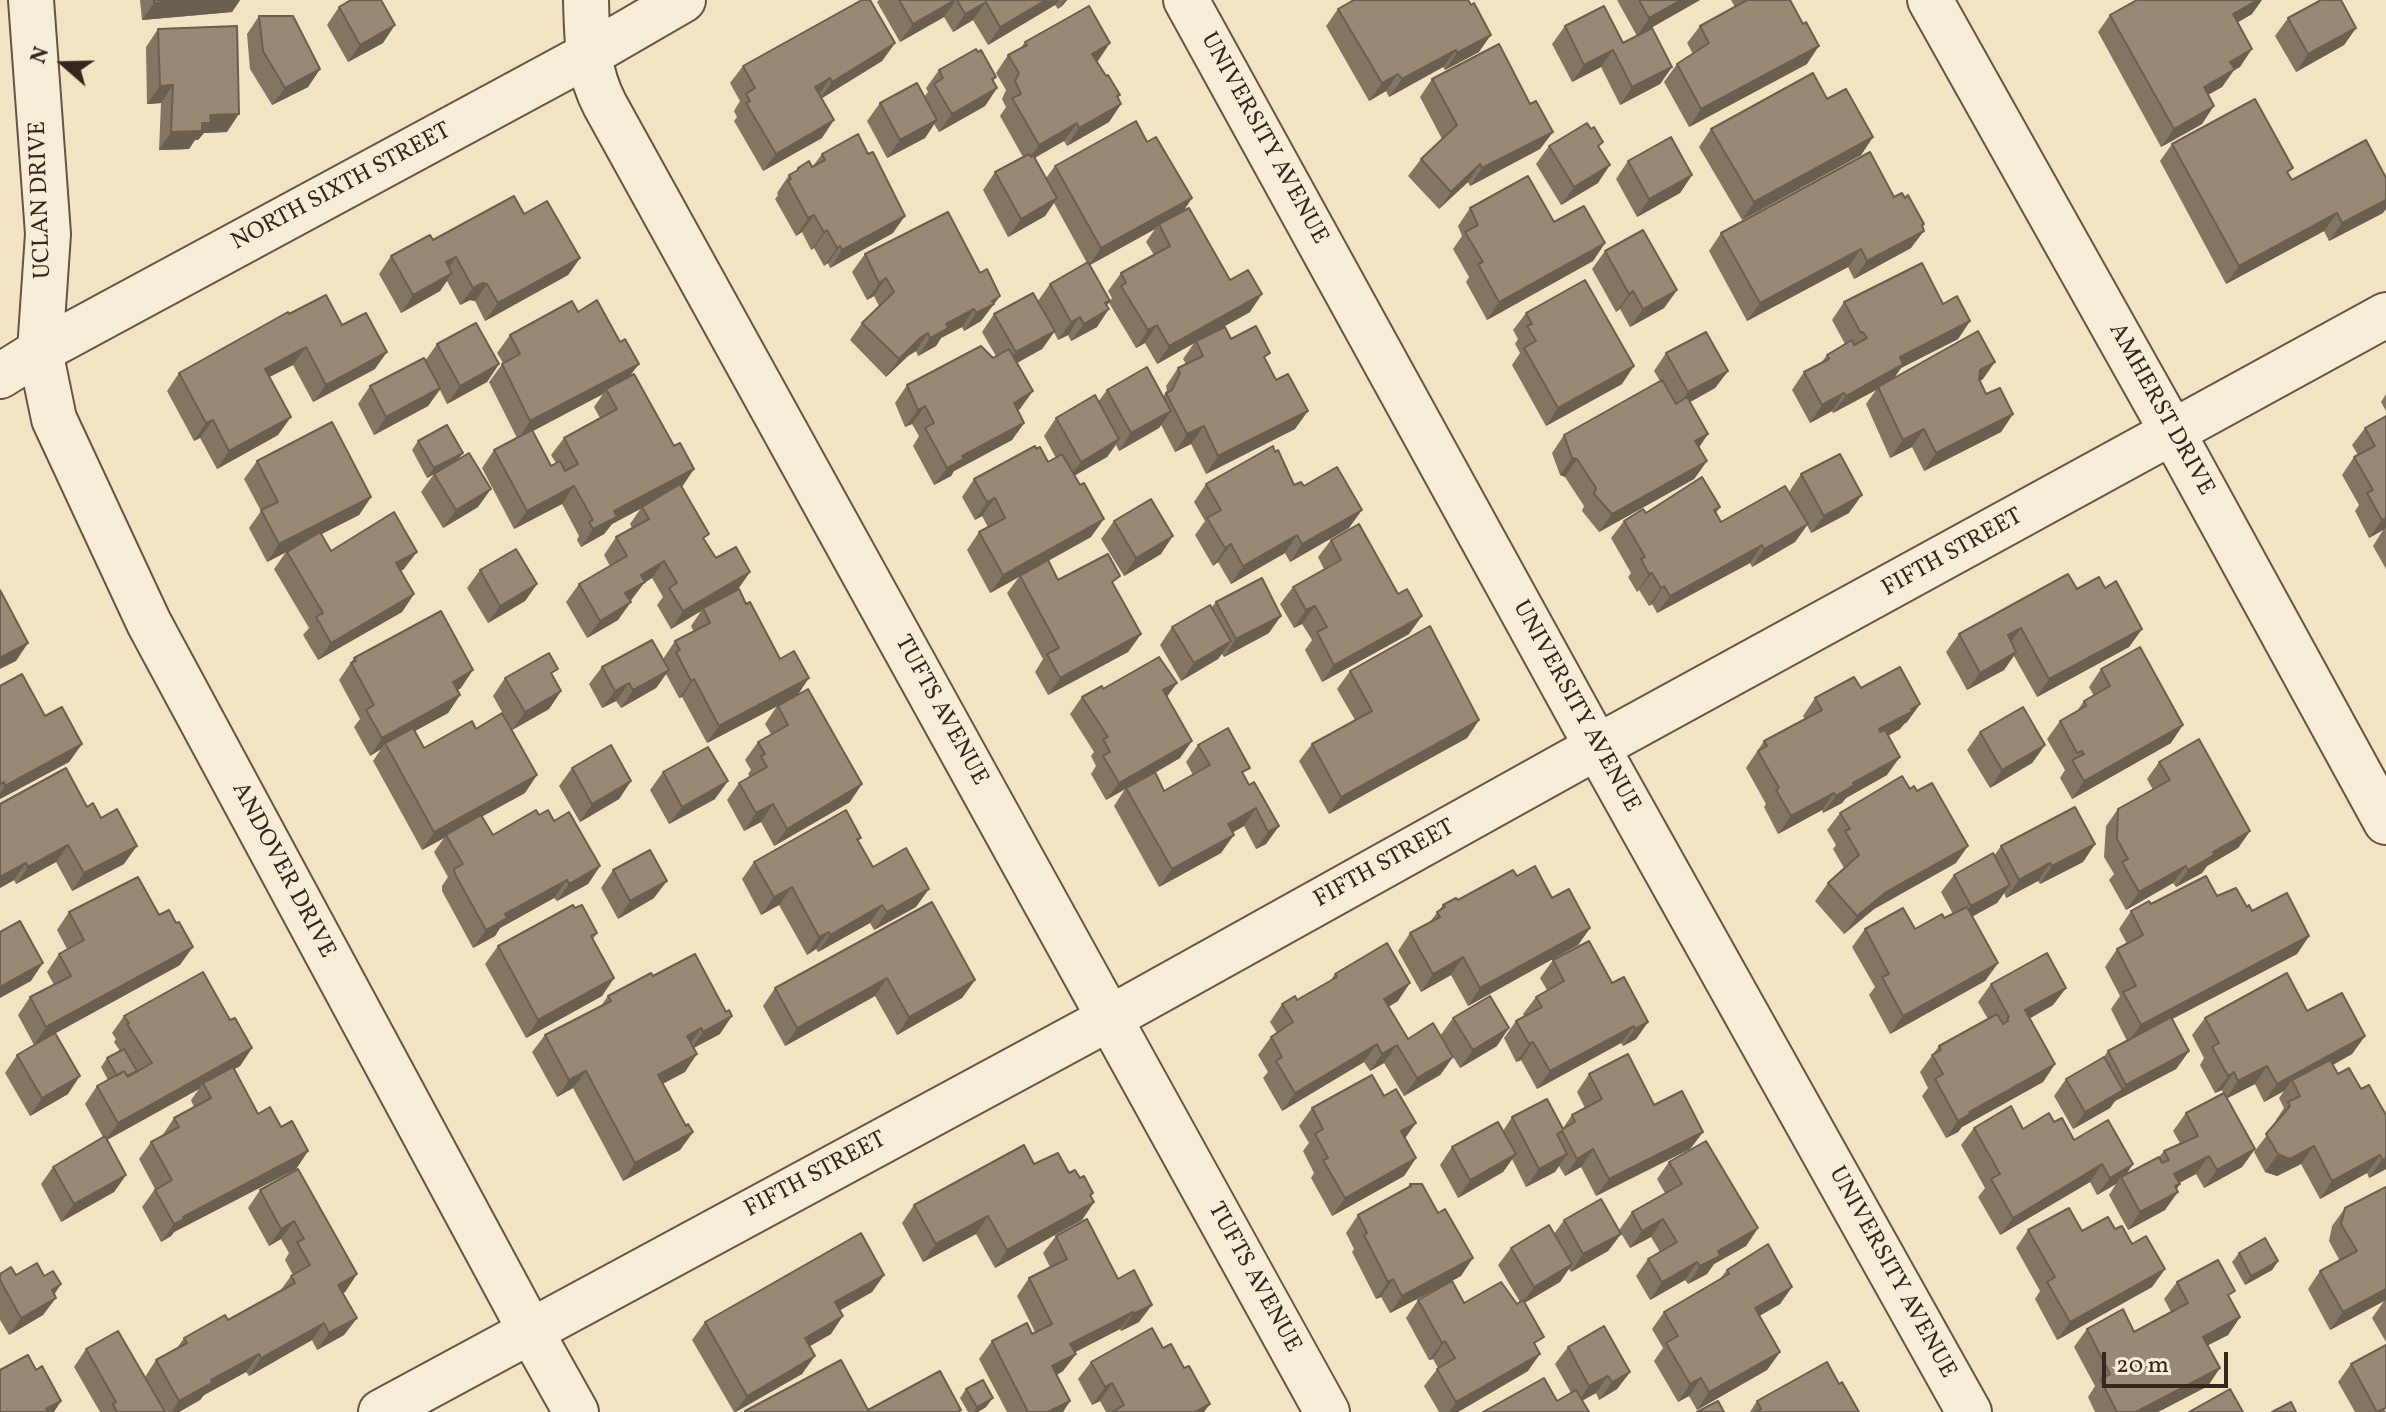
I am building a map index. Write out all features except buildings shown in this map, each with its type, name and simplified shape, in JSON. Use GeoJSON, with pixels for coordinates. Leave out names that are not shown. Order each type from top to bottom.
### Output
{"type":"FeatureCollection","features":[{"type":"Feature","properties":{"kind":"street","name":"UCLAN DRIVE"},"geometry":{"type":"LineString","coordinates":[[20,348],[48,234],[31,0]]}},
{"type":"Feature","properties":{"kind":"street","name":"TUFTS AVENUE"},"geometry":{"type":"LineString","coordinates":[[586,0],[588,55],[596,88],[1327,1412]]}},
{"type":"Feature","properties":{"kind":"street","name":"NORTH SIXTH STREET"},"geometry":{"type":"LineString","coordinates":[[0,376],[20,348],[588,55],[683,0]]}},
{"type":"Feature","properties":{"kind":"street","name":"UNIVERSITY AVENUE"},"geometry":{"type":"LineString","coordinates":[[1186,0],[1597,747],[1969,1412]]}},
{"type":"Feature","properties":{"kind":"street","name":"AMHERST DRIVE"},"geometry":{"type":"LineString","coordinates":[[1930,0],[2173,433],[2386,822]]}},
{"type":"Feature","properties":{"kind":"street","name":"FIFTH STREET"},"geometry":{"type":"LineString","coordinates":[[381,1412],[1110,1018],[2386,315]]}},
{"type":"Feature","properties":{"kind":"street","name":"ANDOVER DRIVE"},"geometry":{"type":"LineString","coordinates":[[20,348],[149,623],[576,1412]]}}]}
